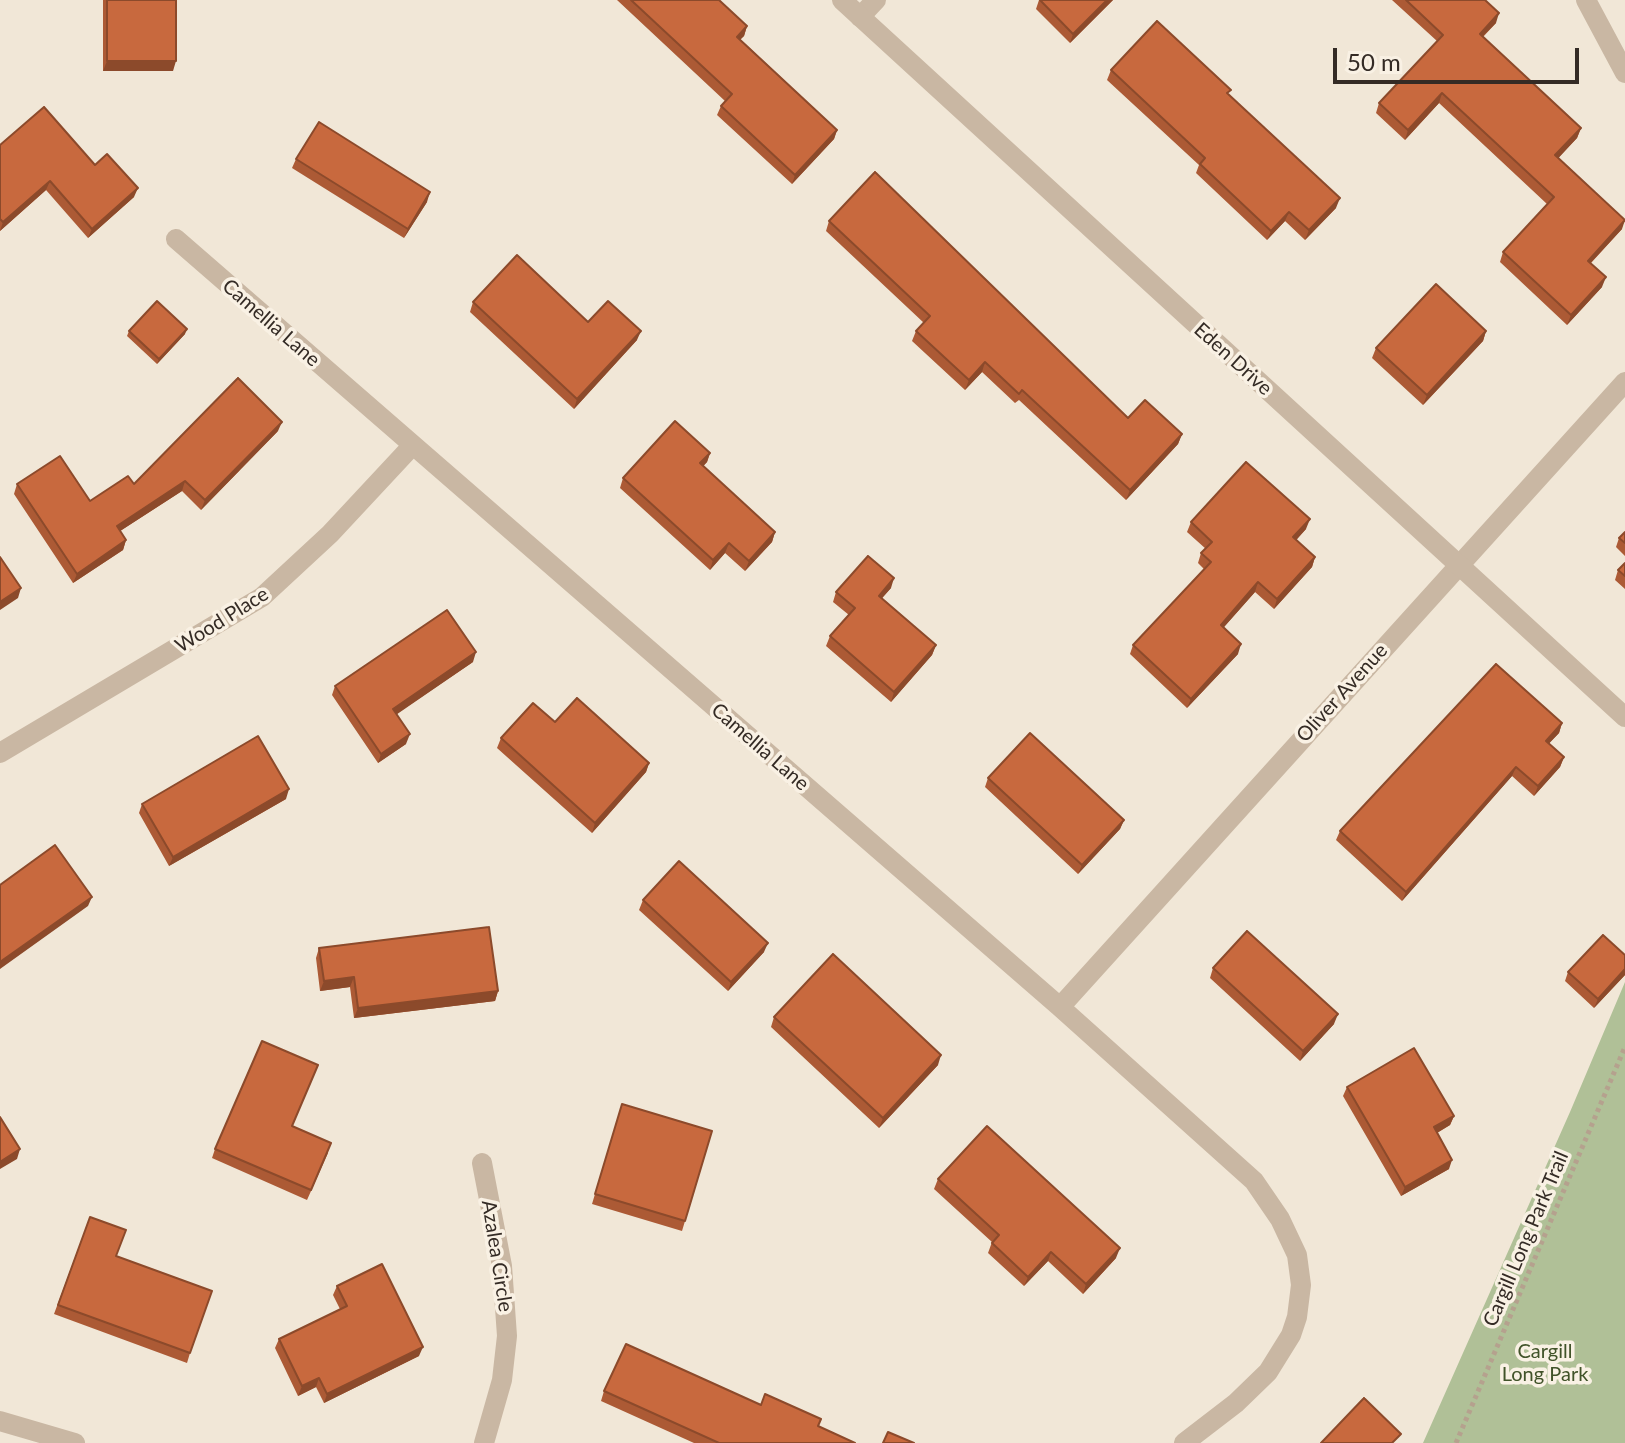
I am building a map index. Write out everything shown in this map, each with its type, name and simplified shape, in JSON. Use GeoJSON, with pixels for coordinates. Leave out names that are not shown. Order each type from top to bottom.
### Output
{"type":"FeatureCollection","features":[{"type":"Feature","properties":{"kind":"street","name":"Eden Drive"},"geometry":{"type":"LineString","coordinates":[[842,0],[1625,717]]}},
{"type":"Feature","properties":{"kind":"street"},"geometry":{"type":"LineString","coordinates":[[860,17],[876,0]]}},
{"type":"Feature","properties":{"kind":"street"},"geometry":{"type":"LineString","coordinates":[[1586,0],[1625,73]]}},
{"type":"Feature","properties":{"kind":"street","name":"Camellia Lane"},"geometry":{"type":"LineString","coordinates":[[176,239],[1060,1007],[1254,1181],[1290,1236],[1301,1285],[1291,1335],[1268,1372],[1236,1403],[1184,1443]]}},
{"type":"Feature","properties":{"kind":"street","name":"Oliver Avenue"},"geometry":{"type":"LineString","coordinates":[[1060,1007],[1625,382]]}},
{"type":"Feature","properties":{"kind":"street","name":"Wood Place"},"geometry":{"type":"LineString","coordinates":[[0,753],[262,597],[330,534],[412,446]]}},
{"type":"Feature","properties":{"kind":"street","name":"Azalea Circle"},"geometry":{"type":"LineString","coordinates":[[482,1163],[502,1266],[507,1328],[502,1380],[484,1443]]}},
{"type":"Feature","properties":{"kind":"street"},"geometry":{"type":"LineString","coordinates":[[0,1421],[75,1443]]}},
{"type":"Feature","properties":{"kind":"path","name":"Cargill Long Park Trail"},"geometry":{"type":"LineString","coordinates":[[1456,1443],[1625,1047]]}},
{"type":"Feature","properties":{"kind":"green space","name":"Cargill Long Park"},"geometry":{"type":"Polygon","coordinates":[[[1625,982],[1625,1443],[1423,1443],[1570,1112],[1625,982]]]}},
{"type":"Feature","properties":{"kind":"building"},"geometry":{"type":"Polygon","coordinates":[[[107,0],[176,0],[176,61],[107,61],[107,0]]]}},
{"type":"Feature","properties":{"kind":"building"},"geometry":{"type":"Polygon","coordinates":[[[631,0],[719,0],[747,26],[737,37],[837,130],[795,175],[721,106],[732,94],[631,0]]]}},
{"type":"Feature","properties":{"kind":"building"},"geometry":{"type":"Polygon","coordinates":[[[1040,0],[1107,0],[1073,34],[1040,0]]]}},
{"type":"Feature","properties":{"kind":"building"},"geometry":{"type":"Polygon","coordinates":[[[1406,0],[1485,0],[1499,13],[1480,34],[1581,128],[1555,155],[1625,220],[1588,261],[1606,277],[1571,315],[1503,252],[1554,197],[1442,93],[1408,130],[1379,103],[1443,35],[1406,0]]]}},
{"type":"Feature","properties":{"kind":"building"},"geometry":{"type":"Polygon","coordinates":[[[1157,21],[1231,90],[1227,93],[1340,198],[1309,230],[1289,212],[1271,231],[1200,164],[1205,158],[1111,70],[1157,21]]]}},
{"type":"Feature","properties":{"kind":"building"},"geometry":{"type":"Polygon","coordinates":[[[44,107],[95,165],[107,154],[138,188],[92,229],[50,181],[3,222],[0,219],[0,145],[44,107]]]}},
{"type":"Feature","properties":{"kind":"building"},"geometry":{"type":"Polygon","coordinates":[[[319,122],[430,192],[408,229],[296,159],[319,122]]]}},
{"type":"Feature","properties":{"kind":"building"},"geometry":{"type":"Polygon","coordinates":[[[875,172],[1128,418],[1145,400],[1182,434],[1130,490],[1022,390],[1019,394],[985,362],[969,380],[916,331],[930,316],[829,221],[875,172]]]}},
{"type":"Feature","properties":{"kind":"building"},"geometry":{"type":"Polygon","coordinates":[[[517,255],[588,322],[608,301],[641,331],[577,399],[473,302],[517,255]]]}},
{"type":"Feature","properties":{"kind":"building"},"geometry":{"type":"Polygon","coordinates":[[[1436,284],[1486,331],[1427,395],[1376,348],[1436,284]]]}},
{"type":"Feature","properties":{"kind":"building"},"geometry":{"type":"Polygon","coordinates":[[[157,301],[187,329],[159,359],[129,331],[157,301]]]}},
{"type":"Feature","properties":{"kind":"building"},"geometry":{"type":"Polygon","coordinates":[[[238,378],[282,422],[205,500],[185,481],[117,526],[126,540],[77,574],[17,484],[60,456],[90,501],[128,476],[134,484],[238,378]]]}},
{"type":"Feature","properties":{"kind":"building"},"geometry":{"type":"Polygon","coordinates":[[[675,421],[710,453],[700,463],[775,532],[749,561],[729,543],[713,560],[623,478],[675,421]]]}},
{"type":"Feature","properties":{"kind":"building"},"geometry":{"type":"Polygon","coordinates":[[[1246,462],[1310,519],[1293,537],[1315,557],[1277,599],[1258,582],[1221,625],[1241,644],[1191,699],[1133,645],[1211,562],[1201,553],[1212,542],[1191,522],[1246,462]]]}},
{"type":"Feature","properties":{"kind":"building"},"geometry":{"type":"Polygon","coordinates":[[[868,556],[894,578],[879,596],[936,645],[894,692],[830,636],[855,608],[836,592],[868,556]]]}},
{"type":"Feature","properties":{"kind":"building"},"geometry":{"type":"Polygon","coordinates":[[[0,557],[21,588],[0,602],[0,557]]]}},
{"type":"Feature","properties":{"kind":"building"},"geometry":{"type":"Polygon","coordinates":[[[1625,563],[1625,576],[1618,570],[1625,563]]]}},
{"type":"Feature","properties":{"kind":"building"},"geometry":{"type":"Polygon","coordinates":[[[447,610],[476,652],[393,709],[410,734],[381,754],[335,686],[447,610]]]}},
{"type":"Feature","properties":{"kind":"building"},"geometry":{"type":"Polygon","coordinates":[[[1496,664],[1562,723],[1546,741],[1564,757],[1538,786],[1516,767],[1406,892],[1340,831],[1496,664]]]}},
{"type":"Feature","properties":{"kind":"building"},"geometry":{"type":"Polygon","coordinates":[[[577,698],[649,763],[595,823],[501,738],[533,703],[555,722],[577,698]]]}},
{"type":"Feature","properties":{"kind":"building"},"geometry":{"type":"Polygon","coordinates":[[[1030,733],[1124,820],[1082,865],[988,778],[1030,733]]]}},
{"type":"Feature","properties":{"kind":"building"},"geometry":{"type":"Polygon","coordinates":[[[258,736],[289,789],[173,857],[142,804],[258,736]]]}},
{"type":"Feature","properties":{"kind":"building"},"geometry":{"type":"Polygon","coordinates":[[[55,845],[92,897],[0,962],[0,885],[55,845]]]}},
{"type":"Feature","properties":{"kind":"building"},"geometry":{"type":"Polygon","coordinates":[[[679,861],[768,943],[731,982],[643,900],[679,861]]]}},
{"type":"Feature","properties":{"kind":"building"},"geometry":{"type":"Polygon","coordinates":[[[489,927],[498,991],[358,1008],[354,977],[324,981],[319,948],[489,927]]]}},
{"type":"Feature","properties":{"kind":"building"},"geometry":{"type":"Polygon","coordinates":[[[1247,931],[1338,1014],[1303,1051],[1213,968],[1247,931]]]}},
{"type":"Feature","properties":{"kind":"building"},"geometry":{"type":"Polygon","coordinates":[[[1603,935],[1625,955],[1625,969],[1598,999],[1568,972],[1603,935]]]}},
{"type":"Feature","properties":{"kind":"building"},"geometry":{"type":"Polygon","coordinates":[[[833,954],[941,1055],[883,1118],[774,1017],[833,954]]]}},
{"type":"Feature","properties":{"kind":"building"},"geometry":{"type":"Polygon","coordinates":[[[262,1041],[318,1065],[292,1126],[331,1143],[311,1190],[215,1149],[262,1041]]]}},
{"type":"Feature","properties":{"kind":"building"},"geometry":{"type":"Polygon","coordinates":[[[1414,1048],[1454,1116],[1434,1127],[1452,1160],[1405,1187],[1347,1087],[1414,1048]]]}},
{"type":"Feature","properties":{"kind":"building"},"geometry":{"type":"Polygon","coordinates":[[[622,1104],[712,1131],[685,1221],[595,1194],[622,1104]]]}},
{"type":"Feature","properties":{"kind":"building"},"geometry":{"type":"Polygon","coordinates":[[[0,1117],[20,1149],[0,1162],[0,1117]]]}},
{"type":"Feature","properties":{"kind":"building"},"geometry":{"type":"Polygon","coordinates":[[[987,1126],[1120,1248],[1086,1284],[1051,1252],[1028,1277],[992,1243],[999,1235],[938,1179],[987,1126]]]}},
{"type":"Feature","properties":{"kind":"building"},"geometry":{"type":"Polygon","coordinates":[[[90,1217],[126,1230],[116,1256],[212,1291],[190,1353],[58,1305],[90,1217]]]}},
{"type":"Feature","properties":{"kind":"building"},"geometry":{"type":"Polygon","coordinates":[[[382,1264],[423,1347],[327,1394],[319,1378],[302,1386],[279,1339],[347,1306],[337,1286],[382,1264]]]}},
{"type":"Feature","properties":{"kind":"building"},"geometry":{"type":"Polygon","coordinates":[[[626,1344],[761,1405],[765,1394],[821,1419],[818,1426],[855,1443],[719,1443],[604,1391],[626,1344]]]}},
{"type":"Feature","properties":{"kind":"building"},"geometry":{"type":"Polygon","coordinates":[[[1364,1398],[1401,1434],[1392,1443],[1321,1443],[1364,1398]]]}},
{"type":"Feature","properties":{"kind":"building"},"geometry":{"type":"Polygon","coordinates":[[[888,1432],[914,1443],[883,1443],[888,1432]]]}}]}
